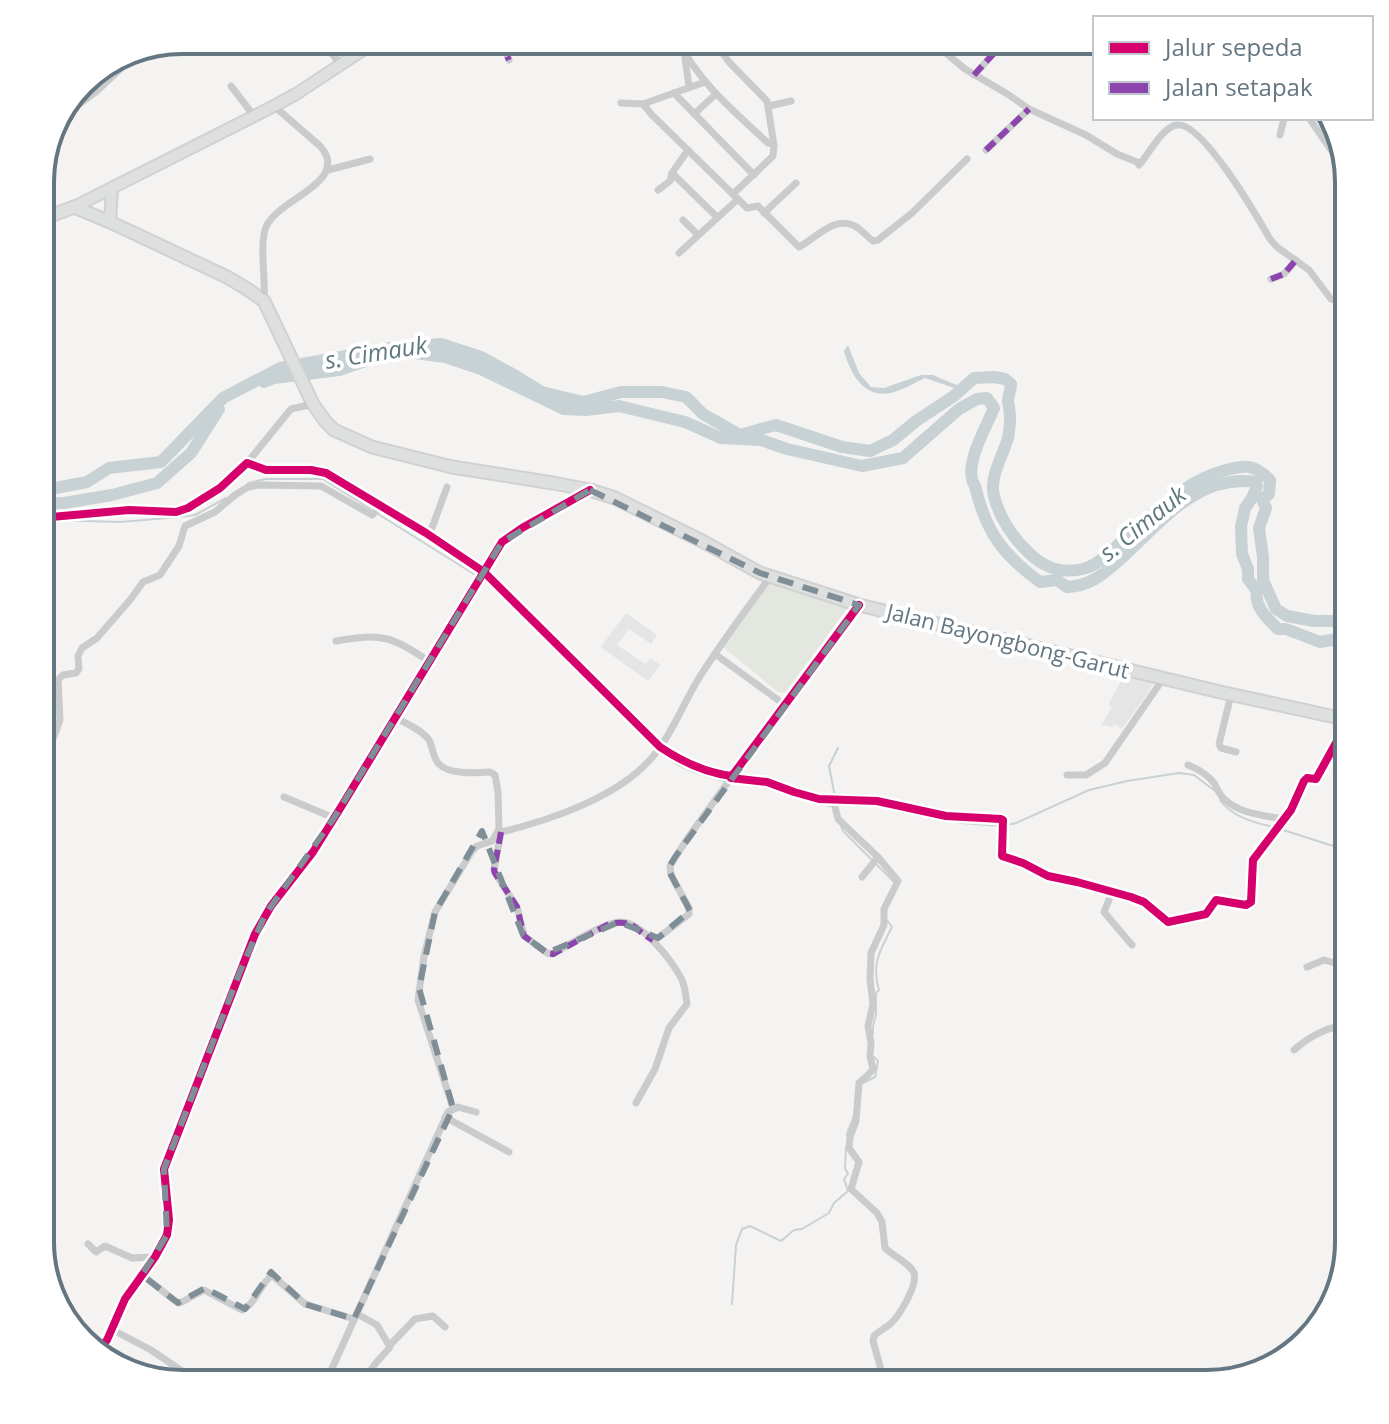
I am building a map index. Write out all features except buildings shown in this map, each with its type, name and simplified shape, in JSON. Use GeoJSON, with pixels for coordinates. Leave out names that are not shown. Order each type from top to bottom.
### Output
{"type":"FeatureCollection","features":[{"type":"Feature","properties":{"kind":"main road"},"geometry":{"type":"LineString","coordinates":[[54,215],[112,189],[274,106],[357,54]]}},
{"type":"Feature","properties":{"kind":"main road"},"geometry":{"type":"LineString","coordinates":[[110,222],[112,189]]}},
{"type":"Feature","properties":{"kind":"main road"},"geometry":{"type":"LineString","coordinates":[[74,207],[227,277],[264,301]]}},
{"type":"Feature","properties":{"kind":"main road","name":"Jalan Bayongbong-Garut"},"geometry":{"type":"LineString","coordinates":[[264,301],[311,399],[334,430],[372,447],[452,467],[590,490],[615,498],[770,577],[859,605],[1231,695],[1335,717]]}},
{"type":"Feature","properties":{"kind":"street"},"geometry":{"type":"LineString","coordinates":[[332,54],[341,65]]}},
{"type":"Feature","properties":{"kind":"street"},"geometry":{"type":"LineString","coordinates":[[506,54],[509,60]]}},
{"type":"Feature","properties":{"kind":"street"},"geometry":{"type":"LineString","coordinates":[[679,253],[773,156],[767,101],[723,54]]}},
{"type":"Feature","properties":{"kind":"street"},"geometry":{"type":"LineString","coordinates":[[948,54],[974,75],[1029,109],[1086,135],[1139,165],[1166,131],[1178,124],[1185,125],[1204,142],[1230,174],[1270,239],[1309,270],[1335,300]]}},
{"type":"Feature","properties":{"kind":"street"},"geometry":{"type":"LineString","coordinates":[[974,75],[993,54]]}},
{"type":"Feature","properties":{"kind":"street"},"geometry":{"type":"LineString","coordinates":[[685,55],[716,94],[768,143],[774,145]]}},
{"type":"Feature","properties":{"kind":"street"},"geometry":{"type":"LineString","coordinates":[[685,55],[689,87]]}},
{"type":"Feature","properties":{"kind":"street"},"geometry":{"type":"LineString","coordinates":[[81,103],[118,71]]}},
{"type":"Feature","properties":{"kind":"street"},"geometry":{"type":"LineString","coordinates":[[621,103],[643,104],[705,82]]}},
{"type":"Feature","properties":{"kind":"street"},"geometry":{"type":"LineString","coordinates":[[231,86],[254,116]]}},
{"type":"Feature","properties":{"kind":"street"},"geometry":{"type":"LineString","coordinates":[[674,93],[754,175]]}},
{"type":"Feature","properties":{"kind":"street"},"geometry":{"type":"LineString","coordinates":[[694,114],[716,94]]}},
{"type":"Feature","properties":{"kind":"street"},"geometry":{"type":"LineString","coordinates":[[769,106],[791,101]]}},
{"type":"Feature","properties":{"kind":"street"},"geometry":{"type":"LineString","coordinates":[[643,104],[747,208],[758,206],[799,247],[840,223],[853,225],[876,241],[912,213],[967,159]]}},
{"type":"Feature","properties":{"kind":"street"},"geometry":{"type":"LineString","coordinates":[[264,301],[264,235],[269,222],[317,183],[328,170],[329,159],[327,153],[274,106]]}},
{"type":"Feature","properties":{"kind":"street"},"geometry":{"type":"LineString","coordinates":[[986,150],[1029,109]]}},
{"type":"Feature","properties":{"kind":"street"},"geometry":{"type":"LineString","coordinates":[[1280,135],[1284,120]]}},
{"type":"Feature","properties":{"kind":"street"},"geometry":{"type":"LineString","coordinates":[[1311,120],[1328,142]]}},
{"type":"Feature","properties":{"kind":"street"},"geometry":{"type":"LineString","coordinates":[[658,190],[670,181],[688,150]]}},
{"type":"Feature","properties":{"kind":"street"},"geometry":{"type":"LineString","coordinates":[[328,170],[370,159]]}},
{"type":"Feature","properties":{"kind":"street"},"geometry":{"type":"LineString","coordinates":[[672,173],[717,217]]}},
{"type":"Feature","properties":{"kind":"street"},"geometry":{"type":"LineString","coordinates":[[764,213],[796,183]]}},
{"type":"Feature","properties":{"kind":"street"},"geometry":{"type":"LineString","coordinates":[[683,220],[698,235]]}},
{"type":"Feature","properties":{"kind":"street"},"geometry":{"type":"LineString","coordinates":[[1271,279],[1284,274],[1296,260]]}},
{"type":"Feature","properties":{"kind":"street"},"geometry":{"type":"LineString","coordinates":[[54,516],[103,511],[188,510],[220,488],[247,463],[291,409],[311,399]]}},
{"type":"Feature","properties":{"kind":"street"},"geometry":{"type":"LineString","coordinates":[[247,463],[266,470],[326,473],[377,510]]}},
{"type":"Feature","properties":{"kind":"street"},"geometry":{"type":"LineString","coordinates":[[186,523],[215,512],[248,487],[321,486],[429,536],[483,574],[658,750],[729,780],[767,782],[819,799],[877,801],[959,818],[996,817],[1003,820],[1002,856],[1048,876],[1144,902],[1168,922],[1206,914],[1216,900],[1251,902],[1253,860],[1291,810],[1304,781],[1316,779],[1335,745]]}},
{"type":"Feature","properties":{"kind":"street"},"geometry":{"type":"LineString","coordinates":[[429,536],[447,487]]}},
{"type":"Feature","properties":{"kind":"street"},"geometry":{"type":"LineString","coordinates":[[104,1344],[125,1299],[167,1235],[169,1220],[164,1169],[255,934],[271,906],[313,852],[498,546],[507,537],[590,490]]}},
{"type":"Feature","properties":{"kind":"street"},"geometry":{"type":"LineString","coordinates":[[54,736],[58,725],[58,680],[63,675],[76,673],[82,648],[97,638],[143,582],[160,575],[179,546],[188,510]]}},
{"type":"Feature","properties":{"kind":"street"},"geometry":{"type":"LineString","coordinates":[[453,1108],[418,1000],[424,956],[438,907],[475,847],[492,841],[500,830],[542,820],[594,799],[632,776],[658,750],[697,681],[770,577]]}},
{"type":"Feature","properties":{"kind":"street"},"geometry":{"type":"LineString","coordinates":[[653,940],[689,914],[670,866],[729,780],[859,605]]}},
{"type":"Feature","properties":{"kind":"street"},"geometry":{"type":"LineString","coordinates":[[336,641],[372,636],[399,642],[430,662]]}},
{"type":"Feature","properties":{"kind":"street"},"geometry":{"type":"LineString","coordinates":[[715,654],[785,705]]}},
{"type":"Feature","properties":{"kind":"street"},"geometry":{"type":"LineString","coordinates":[[1067,775],[1086,775],[1105,763],[1163,679]]}},
{"type":"Feature","properties":{"kind":"street"},"geometry":{"type":"LineString","coordinates":[[1231,695],[1219,744],[1221,748],[1236,752]]}},
{"type":"Feature","properties":{"kind":"street"},"geometry":{"type":"LineString","coordinates":[[54,712],[59,710]]}},
{"type":"Feature","properties":{"kind":"street"},"geometry":{"type":"LineString","coordinates":[[396,718],[426,737],[437,763],[442,767],[495,775],[500,830],[494,870],[517,907],[523,935],[553,954],[609,924],[629,923],[653,940],[681,979],[687,1004],[669,1028],[655,1069],[636,1103]]}},
{"type":"Feature","properties":{"kind":"street"},"geometry":{"type":"LineString","coordinates":[[1188,765],[1204,773],[1221,796],[1237,808],[1282,820]]}},
{"type":"Feature","properties":{"kind":"street"},"geometry":{"type":"LineString","coordinates":[[284,797],[334,818]]}},
{"type":"Feature","properties":{"kind":"street"},"geometry":{"type":"LineString","coordinates":[[835,801],[838,819],[898,881],[884,909],[884,925],[871,953],[870,979],[874,1000],[868,1026],[873,1069],[859,1083],[856,1121],[849,1148],[859,1162],[851,1189],[877,1213],[882,1222],[885,1248],[907,1265],[914,1275],[905,1304],[892,1323],[873,1338],[881,1370]]}},
{"type":"Feature","properties":{"kind":"street"},"geometry":{"type":"LineString","coordinates":[[862,877],[878,857]]}},
{"type":"Feature","properties":{"kind":"street"},"geometry":{"type":"LineString","coordinates":[[1112,892],[1105,914],[1132,945]]}},
{"type":"Feature","properties":{"kind":"street"},"geometry":{"type":"LineString","coordinates":[[1307,967],[1324,960],[1335,963]]}},
{"type":"Feature","properties":{"kind":"street"},"geometry":{"type":"LineString","coordinates":[[1294,1050],[1309,1037],[1335,1027]]}},
{"type":"Feature","properties":{"kind":"street"},"geometry":{"type":"LineString","coordinates":[[331,1370],[445,1117],[453,1108],[476,1112]]}},
{"type":"Feature","properties":{"kind":"street"},"geometry":{"type":"LineString","coordinates":[[445,1117],[509,1152]]}},
{"type":"Feature","properties":{"kind":"street"},"geometry":{"type":"LineString","coordinates":[[88,1244],[98,1253],[105,1246],[132,1258],[155,1257]]}},
{"type":"Feature","properties":{"kind":"street"},"geometry":{"type":"LineString","coordinates":[[142,1275],[178,1303],[204,1290],[242,1310],[250,1306],[272,1275],[305,1304],[355,1316],[377,1325],[390,1345]]}},
{"type":"Feature","properties":{"kind":"street"},"geometry":{"type":"LineString","coordinates":[[371,1370],[417,1318],[433,1316],[445,1327]]}},
{"type":"Feature","properties":{"kind":"street"},"geometry":{"type":"LineString","coordinates":[[111,1329],[180,1370]]}},
{"type":"Feature","properties":{"kind":"highlighted area"},"geometry":{"type":"Polygon","coordinates":[[[590,490],[760,573],[859,605],[675,857],[668,869],[690,911],[658,938],[619,922],[547,953],[523,935],[482,831],[435,912],[419,988],[453,1108],[354,1319],[305,1304],[271,1272],[245,1309],[205,1288],[178,1303],[142,1275],[167,1235],[164,1169],[241,969],[265,915],[334,818],[502,542],[590,490]]]}},
{"type":"Feature","properties":{"kind":"shaded area"},"geometry":{"type":"Polygon","coordinates":[[[848,345],[859,373],[871,387],[884,388],[921,375],[933,375],[961,387],[954,396],[957,389],[925,378],[894,392],[872,392],[859,382],[850,368],[844,351],[848,345]]]}},
{"type":"Feature","properties":{"kind":"shaded area"},"geometry":{"type":"Polygon","coordinates":[[[770,576],[852,602],[785,693],[778,692],[723,647],[770,576]]]}},
{"type":"Feature","properties":{"kind":"shaded area"},"geometry":{"type":"Polygon","coordinates":[[[626,613],[657,635],[651,644],[629,629],[617,645],[645,664],[651,658],[660,665],[648,681],[601,647],[626,613]]]}},
{"type":"Feature","properties":{"kind":"shaded area"},"geometry":{"type":"Polygon","coordinates":[[[1126,672],[1155,679],[1122,729],[1115,724],[1112,727],[1101,725],[1112,707],[1108,705],[1126,672]]]}},
{"type":"Feature","properties":{"kind":"waterway","name":"s. Cimauk"},"geometry":{"type":"LineString","coordinates":[[54,488],[87,482],[109,468],[161,462],[223,398],[280,368],[391,348],[441,344],[481,357],[542,392],[583,402],[621,392],[662,392],[686,397],[703,414],[740,435],[776,425],[842,447],[870,451],[893,440],[974,378],[994,377],[1011,384],[1009,434],[995,474],[994,496],[1012,534],[1034,558],[1060,570],[1089,567],[1187,487],[1212,474],[1250,467],[1270,480],[1269,494],[1262,499],[1266,508],[1259,528],[1263,580],[1276,609],[1287,616],[1335,621]]}},
{"type":"Feature","properties":{"kind":"waterway"},"geometry":{"type":"LineString","coordinates":[[408,352],[445,357],[481,369],[564,409],[619,406],[685,422],[721,438],[761,440],[862,466],[903,458],[959,409],[977,399],[987,398],[994,408],[973,458],[972,478],[984,516],[997,541],[1015,562],[1040,582],[1057,580],[1067,587],[1088,583],[1110,568],[1195,494],[1234,481],[1256,482],[1241,527],[1242,554],[1248,579],[1257,591],[1257,602],[1262,612],[1278,629],[1320,642],[1335,639]]}},
{"type":"Feature","properties":{"kind":"waterway"},"geometry":{"type":"LineString","coordinates":[[264,382],[339,370],[374,358]]}},
{"type":"Feature","properties":{"kind":"waterway"},"geometry":{"type":"LineString","coordinates":[[54,503],[112,495],[157,483],[191,453],[219,409]]}},
{"type":"Feature","properties":{"kind":"waterway"},"geometry":{"type":"LineString","coordinates":[[248,483],[266,479],[323,479],[372,510]]}},
{"type":"Feature","properties":{"kind":"waterway"},"geometry":{"type":"LineString","coordinates":[[54,520],[120,522],[180,517],[195,515],[226,498]]}},
{"type":"Feature","properties":{"kind":"waterway"},"geometry":{"type":"LineString","coordinates":[[378,514],[477,576]]}},
{"type":"Feature","properties":{"kind":"waterway"},"geometry":{"type":"LineString","coordinates":[[483,580],[500,592]]}},
{"type":"Feature","properties":{"kind":"waterway"},"geometry":{"type":"LineString","coordinates":[[640,732],[656,748]]}},
{"type":"Feature","properties":{"kind":"waterway"},"geometry":{"type":"LineString","coordinates":[[835,797],[829,766],[838,748]]}},
{"type":"Feature","properties":{"kind":"waterway"},"geometry":{"type":"LineString","coordinates":[[660,752],[682,767],[727,782]]}},
{"type":"Feature","properties":{"kind":"waterway"},"geometry":{"type":"LineString","coordinates":[[1007,825],[1089,790],[1127,781],[1179,773],[1194,775],[1215,791]]}},
{"type":"Feature","properties":{"kind":"waterway"},"geometry":{"type":"LineString","coordinates":[[733,783],[770,788],[831,806]]}},
{"type":"Feature","properties":{"kind":"waterway"},"geometry":{"type":"LineString","coordinates":[[1220,800],[1237,815],[1274,827]]}},
{"type":"Feature","properties":{"kind":"waterway"},"geometry":{"type":"LineString","coordinates":[[838,805],[873,805],[962,823],[1001,826]]}},
{"type":"Feature","properties":{"kind":"waterway"},"geometry":{"type":"LineString","coordinates":[[841,826],[871,859]]}},
{"type":"Feature","properties":{"kind":"waterway"},"geometry":{"type":"LineString","coordinates":[[1280,829],[1335,847]]}},
{"type":"Feature","properties":{"kind":"waterway"},"geometry":{"type":"LineString","coordinates":[[876,864],[894,882]]}},
{"type":"Feature","properties":{"kind":"waterway"},"geometry":{"type":"LineString","coordinates":[[873,1034],[876,993],[879,990],[876,965],[892,927],[887,920]]}},
{"type":"Feature","properties":{"kind":"waterway"},"geometry":{"type":"LineString","coordinates":[[865,1082],[875,1077],[878,1061],[874,1057]]}},
{"type":"Feature","properties":{"kind":"waterway"},"geometry":{"type":"LineString","coordinates":[[847,1136],[853,1117]]}},
{"type":"Feature","properties":{"kind":"waterway"},"geometry":{"type":"LineString","coordinates":[[732,1304],[736,1245],[742,1229],[750,1226],[781,1241],[794,1230],[802,1229],[829,1213],[834,1203],[848,1191],[844,1179],[848,1174],[845,1168],[846,1147]]}},
{"type":"Feature","properties":{"kind":"marked path"},"geometry":{"type":"LineString","coordinates":[[506,54],[509,60]]}},
{"type":"Feature","properties":{"kind":"marked path"},"geometry":{"type":"LineString","coordinates":[[974,75],[993,54]]}},
{"type":"Feature","properties":{"kind":"marked path"},"geometry":{"type":"LineString","coordinates":[[986,150],[1029,109]]}},
{"type":"Feature","properties":{"kind":"marked path"},"geometry":{"type":"LineString","coordinates":[[1271,279],[1284,274],[1296,260]]}},
{"type":"Feature","properties":{"kind":"marked path"},"geometry":{"type":"LineString","coordinates":[[501,832],[495,873],[517,907],[524,936],[547,953],[553,954],[609,924],[630,924],[653,940]]}},
{"type":"Feature","properties":{"kind":"cycle path"},"geometry":{"type":"LineString","coordinates":[[54,517],[129,510],[176,512],[220,488],[247,463],[266,470],[326,473],[484,572],[660,747],[694,766],[732,776],[859,605]]}},
{"type":"Feature","properties":{"kind":"cycle path"},"geometry":{"type":"LineString","coordinates":[[104,1344],[125,1299],[167,1235],[169,1220],[164,1169],[255,934],[271,906],[313,852],[502,542],[590,490]]}},
{"type":"Feature","properties":{"kind":"cycle path"},"geometry":{"type":"LineString","coordinates":[[732,776],[767,782],[819,799],[877,801],[946,816],[1001,819],[1002,856],[1048,876],[1144,902],[1168,922],[1206,914],[1216,900],[1246,905],[1251,902],[1253,860],[1291,810],[1304,781],[1307,778],[1316,779],[1335,745]]}}]}
